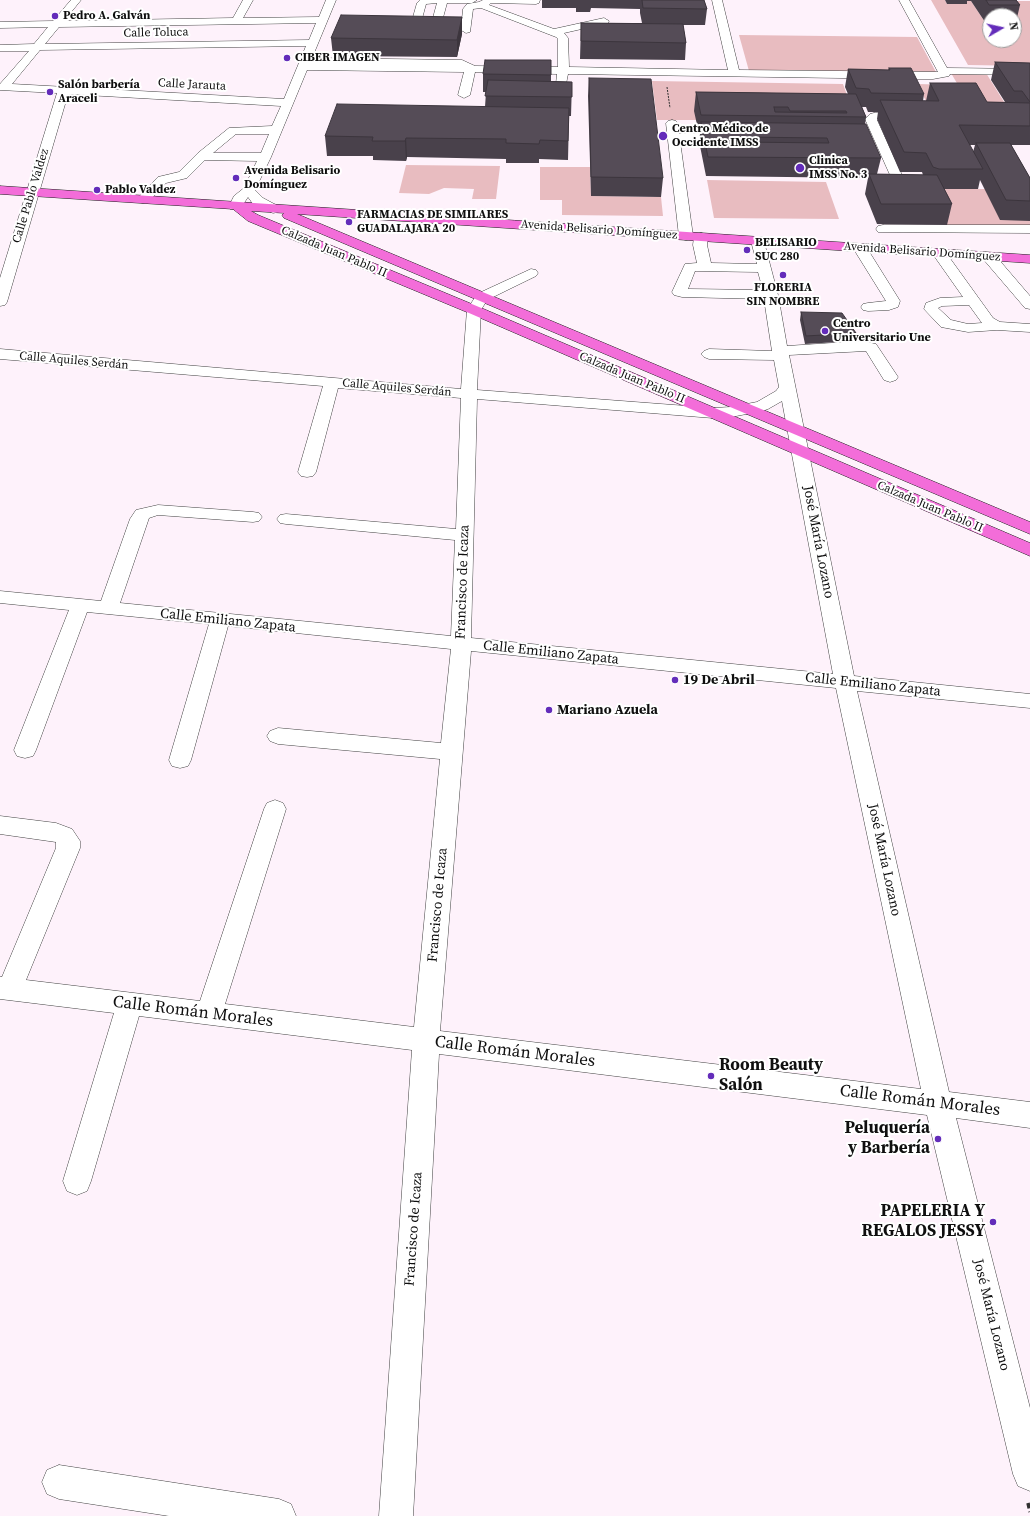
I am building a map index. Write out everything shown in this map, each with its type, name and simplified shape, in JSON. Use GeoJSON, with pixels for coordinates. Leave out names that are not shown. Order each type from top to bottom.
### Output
{"type":"FeatureCollection","features":[{"type":"Feature","properties":{"kind":"main road","name":"Avenida Belisario Domínguez"},"geometry":{"type":"LineString","coordinates":[[0,190],[1030,259]]}},
{"type":"Feature","properties":{"kind":"main road","name":"Calzada Juan Pablo II"},"geometry":{"type":"LineString","coordinates":[[235,206],[253,218],[474,310],[713,413],[797,440],[1030,529]]}},
{"type":"Feature","properties":{"kind":"main road","name":"Calzada Juan Pablo II"},"geometry":{"type":"LineString","coordinates":[[273,208],[748,410],[797,440],[1030,550]]}},
{"type":"Feature","properties":{"kind":"street"},"geometry":{"type":"LineString","coordinates":[[2,87],[76,0]]}},
{"type":"Feature","properties":{"kind":"street"},"geometry":{"type":"LineString","coordinates":[[236,21],[248,0]]}},
{"type":"Feature","properties":{"kind":"street"},"geometry":{"type":"LineString","coordinates":[[235,206],[239,198],[249,190],[265,157],[331,0]]}},
{"type":"Feature","properties":{"kind":"street"},"geometry":{"type":"LineString","coordinates":[[416,24],[422,2],[427,0],[480,2],[536,1]]}},
{"type":"Feature","properties":{"kind":"street"},"geometry":{"type":"LineString","coordinates":[[436,25],[443,0]]}},
{"type":"Feature","properties":{"kind":"street"},"geometry":{"type":"LineString","coordinates":[[717,0],[733,70]]}},
{"type":"Feature","properties":{"kind":"street"},"geometry":{"type":"LineString","coordinates":[[904,0],[944,71]]}},
{"type":"Feature","properties":{"kind":"street"},"geometry":{"type":"LineString","coordinates":[[466,30],[468,9],[480,2]]}},
{"type":"Feature","properties":{"kind":"street"},"geometry":{"type":"LineString","coordinates":[[480,2],[492,10],[556,32],[563,38],[561,96]]}},
{"type":"Feature","properties":{"kind":"street"},"geometry":{"type":"LineString","coordinates":[[0,25],[323,20]]}},
{"type":"Feature","properties":{"kind":"street"},"geometry":{"type":"LineString","coordinates":[[556,32],[604,21]]}},
{"type":"Feature","properties":{"kind":"street","name":"Calle Toluca"},"geometry":{"type":"LineString","coordinates":[[0,48],[313,43]]}},
{"type":"Feature","properties":{"kind":"street"},"geometry":{"type":"LineString","coordinates":[[304,64],[470,69],[563,68],[733,70],[910,76],[940,75],[944,74],[944,71]]}},
{"type":"Feature","properties":{"kind":"street"},"geometry":{"type":"LineString","coordinates":[[464,95],[470,69]]}},
{"type":"Feature","properties":{"kind":"street"},"geometry":{"type":"LineString","coordinates":[[944,71],[1030,72]]}},
{"type":"Feature","properties":{"kind":"street"},"geometry":{"type":"LineString","coordinates":[[910,76],[916,90]]}},
{"type":"Feature","properties":{"kind":"street","name":"Calle Jarauta"},"geometry":{"type":"LineString","coordinates":[[2,87],[288,103]]}},
{"type":"Feature","properties":{"kind":"street","name":"Calle Pablo Valdez"},"geometry":{"type":"LineString","coordinates":[[0,302],[63,91]]}},
{"type":"Feature","properties":{"kind":"street"},"geometry":{"type":"LineString","coordinates":[[900,184],[871,119],[874,116],[917,116]]}},
{"type":"Feature","properties":{"kind":"street"},"geometry":{"type":"LineString","coordinates":[[672,123],[686,236]]}},
{"type":"Feature","properties":{"kind":"street"},"geometry":{"type":"LineString","coordinates":[[143,199],[162,180],[183,175],[202,156],[233,130],[276,130]]}},
{"type":"Feature","properties":{"kind":"street"},"geometry":{"type":"LineString","coordinates":[[674,137],[744,138]]}},
{"type":"Feature","properties":{"kind":"street"},"geometry":{"type":"LineString","coordinates":[[202,156],[265,157]]}},
{"type":"Feature","properties":{"kind":"street"},"geometry":{"type":"LineString","coordinates":[[249,190],[258,201],[273,208]]}},
{"type":"Feature","properties":{"kind":"street"},"geometry":{"type":"LineString","coordinates":[[883,229],[1030,229]]}},
{"type":"Feature","properties":{"kind":"street"},"geometry":{"type":"LineString","coordinates":[[701,237],[700,245],[704,266]]}},
{"type":"Feature","properties":{"kind":"street","name":"José María Lozano"},"geometry":{"type":"LineString","coordinates":[[758,241],[771,295],[780,354],[845,682],[938,1103],[1030,1474]]}},
{"type":"Feature","properties":{"kind":"street"},"geometry":{"type":"LineString","coordinates":[[860,248],[893,301],[893,304],[889,306],[868,307]]}},
{"type":"Feature","properties":{"kind":"street"},"geometry":{"type":"LineString","coordinates":[[939,253],[988,321],[997,326]]}},
{"type":"Feature","properties":{"kind":"street"},"geometry":{"type":"LineString","coordinates":[[989,257],[1030,305]]}},
{"type":"Feature","properties":{"kind":"street"},"geometry":{"type":"LineString","coordinates":[[764,268],[690,267],[679,292],[771,295]]}},
{"type":"Feature","properties":{"kind":"street"},"geometry":{"type":"LineString","coordinates":[[482,297],[531,273]]}},
{"type":"Feature","properties":{"kind":"street","name":"Francisco de Icaza"},"geometry":{"type":"LineString","coordinates":[[396,1516],[426,1041],[461,645],[469,394],[474,310],[482,297]]}},
{"type":"Feature","properties":{"kind":"street"},"geometry":{"type":"LineString","coordinates":[[974,301],[940,302],[931,306],[931,309],[946,324],[968,328],[997,326],[1030,328]]}},
{"type":"Feature","properties":{"kind":"street"},"geometry":{"type":"LineString","coordinates":[[709,354],[780,354],[862,346],[871,347],[890,377]]}},
{"type":"Feature","properties":{"kind":"street","name":"Calle Aquiles Serdán"},"geometry":{"type":"LineString","coordinates":[[0,354],[713,413],[748,410],[773,400],[782,394],[787,387]]}},
{"type":"Feature","properties":{"kind":"street"},"geometry":{"type":"LineString","coordinates":[[307,472],[332,382]]}},
{"type":"Feature","properties":{"kind":"street"},"geometry":{"type":"LineString","coordinates":[[108,608],[142,514],[158,510],[253,517]]}},
{"type":"Feature","properties":{"kind":"street"},"geometry":{"type":"LineString","coordinates":[[286,519],[464,535]]}},
{"type":"Feature","properties":{"kind":"street","name":"Calle Emiliano Zapata"},"geometry":{"type":"LineString","coordinates":[[0,597],[1030,702]]}},
{"type":"Feature","properties":{"kind":"street"},"geometry":{"type":"LineString","coordinates":[[25,750],[80,606]]}},
{"type":"Feature","properties":{"kind":"street"},"geometry":{"type":"LineString","coordinates":[[180,760],[220,620]]}},
{"type":"Feature","properties":{"kind":"street"},"geometry":{"type":"LineString","coordinates":[[278,736],[452,752]]}},
{"type":"Feature","properties":{"kind":"street"},"geometry":{"type":"LineString","coordinates":[[208,1014],[215,997],[275,809]]}},
{"type":"Feature","properties":{"kind":"street"},"geometry":{"type":"LineString","coordinates":[[0,825],[56,832],[64,835],[68,841],[68,848],[5,989]]}},
{"type":"Feature","properties":{"kind":"street","name":"Calle Román Morales"},"geometry":{"type":"LineString","coordinates":[[5,989],[1030,1115]]}},
{"type":"Feature","properties":{"kind":"street"},"geometry":{"type":"LineString","coordinates":[[77,1181],[130,1004]]}},
{"type":"Feature","properties":{"kind":"street"},"geometry":{"type":"LineString","coordinates":[[59,1482],[279,1516]]}},
{"type":"Feature","properties":{"kind":"path"},"geometry":{"type":"LineString","coordinates":[[659,70],[672,123]]}},
{"type":"Feature","properties":{"kind":"shaded area"},"geometry":{"type":"Polygon","coordinates":[[[931,0],[945,0],[947,4],[966,4],[964,1],[971,1],[982,18],[982,48],[1022,48],[1022,8],[1007,8],[1000,1],[1030,1],[1030,66],[968,65],[931,0]]]}},
{"type":"Feature","properties":{"kind":"shaded area"},"geometry":{"type":"Polygon","coordinates":[[[739,35],[917,37],[937,74],[749,71],[739,35]]]}},
{"type":"Feature","properties":{"kind":"shaded area"},"geometry":{"type":"Polygon","coordinates":[[[951,73],[986,73],[1009,110],[926,101],[917,84],[958,85],[951,73]]]}},
{"type":"Feature","properties":{"kind":"shaded area"},"geometry":{"type":"Polygon","coordinates":[[[652,81],[843,84],[853,112],[696,120],[657,120],[652,81]]]}},
{"type":"Feature","properties":{"kind":"shaded area"},"geometry":{"type":"Polygon","coordinates":[[[406,165],[500,166],[496,199],[472,199],[474,189],[444,188],[429,194],[399,193],[406,165]]]}},
{"type":"Feature","properties":{"kind":"shaded area"},"geometry":{"type":"Polygon","coordinates":[[[540,167],[590,167],[591,196],[661,197],[663,216],[562,215],[562,200],[540,200],[540,167]]]}},
{"type":"Feature","properties":{"kind":"shaded area"},"geometry":{"type":"Polygon","coordinates":[[[707,180],[826,182],[839,219],[714,218],[707,180]]]}},
{"type":"Feature","properties":{"kind":"shaded area"},"geometry":{"type":"Polygon","coordinates":[[[928,187],[934,189],[985,189],[1030,221],[1030,225],[947,225],[928,187]]]}},
{"type":"Feature","properties":{"kind":"building"},"geometry":{"type":"Polygon","coordinates":[[[642,0],[704,0],[707,9],[643,8],[642,0]]]}},
{"type":"Feature","properties":{"kind":"building"},"geometry":{"type":"Polygon","coordinates":[[[986,0],[1016,0],[1020,5],[989,5],[986,0]]]}},
{"type":"Feature","properties":{"kind":"building"},"geometry":{"type":"Polygon","coordinates":[[[341,15],[462,17],[457,40],[331,38],[341,15]]]}},
{"type":"Feature","properties":{"kind":"building"},"geometry":{"type":"Polygon","coordinates":[[[581,23],[683,24],[686,43],[581,41],[581,23]]]}},
{"type":"Feature","properties":{"kind":"building"},"geometry":{"type":"Polygon","coordinates":[[[485,60],[551,60],[551,75],[483,74],[485,60]]]}},
{"type":"Feature","properties":{"kind":"building"},"geometry":{"type":"Polygon","coordinates":[[[995,62],[1030,63],[1030,102],[1022,91],[1014,91],[995,62]]]}},
{"type":"Feature","properties":{"kind":"building"},"geometry":{"type":"Polygon","coordinates":[[[889,68],[911,68],[924,94],[871,93],[869,89],[856,88],[848,69],[890,70],[889,68]]]}},
{"type":"Feature","properties":{"kind":"building"},"geometry":{"type":"Polygon","coordinates":[[[589,78],[651,79],[663,178],[591,177],[589,78]]]}},
{"type":"Feature","properties":{"kind":"building"},"geometry":{"type":"Polygon","coordinates":[[[488,80],[572,82],[572,97],[485,96],[488,80]]]}},
{"type":"Feature","properties":{"kind":"building"},"geometry":{"type":"Polygon","coordinates":[[[930,83],[976,83],[987,102],[1030,103],[1030,126],[959,125],[983,169],[939,169],[933,167],[926,153],[904,152],[880,100],[939,101],[930,83]]]}},
{"type":"Feature","properties":{"kind":"building"},"geometry":{"type":"Polygon","coordinates":[[[696,92],[856,94],[866,117],[701,115],[696,92]],[[774,107],[775,112],[847,113],[846,111],[790,111],[788,107],[774,107]]]}},
{"type":"Feature","properties":{"kind":"building"},"geometry":{"type":"Polygon","coordinates":[[[337,104],[569,108],[568,141],[540,140],[539,144],[506,143],[506,139],[406,138],[405,141],[372,141],[373,137],[325,136],[337,104]]]}},
{"type":"Feature","properties":{"kind":"building"},"geometry":{"type":"Polygon","coordinates":[[[701,122],[866,124],[881,158],[708,157],[701,122]],[[738,137],[739,142],[829,143],[827,138],[738,137]]]}},
{"type":"Feature","properties":{"kind":"building"},"geometry":{"type":"Polygon","coordinates":[[[976,143],[1010,143],[1030,178],[1030,201],[1006,200],[976,143]]]}},
{"type":"Feature","properties":{"kind":"building"},"geometry":{"type":"Polygon","coordinates":[[[869,174],[937,175],[952,204],[881,204],[869,174]]]}},
{"type":"Feature","properties":{"kind":"building"},"geometry":{"type":"Polygon","coordinates":[[[801,312],[842,313],[856,333],[806,336],[801,312]]]}},
{"type":"Feature","properties":{"kind":"place","name":"Pedro A. Galván"},"geometry":{"type":"Point","coordinates":[55,16]}},
{"type":"Feature","properties":{"kind":"place","name":"CIBER IMAGEN"},"geometry":{"type":"Point","coordinates":[287,58]}},
{"type":"Feature","properties":{"kind":"place","name":"Salón barbería Araceli"},"geometry":{"type":"Point","coordinates":[50,92]}},
{"type":"Feature","properties":{"kind":"place","name":"Centro Médico de Occidente IMSS"},"geometry":{"type":"Point","coordinates":[663,136]}},
{"type":"Feature","properties":{"kind":"place","name":"Clinica IMSS No. 3"},"geometry":{"type":"Point","coordinates":[800,168]}},
{"type":"Feature","properties":{"kind":"place","name":"Avenida Belisario Domínguez"},"geometry":{"type":"Point","coordinates":[236,178]}},
{"type":"Feature","properties":{"kind":"place","name":"Pablo Valdez"},"geometry":{"type":"Point","coordinates":[97,190]}},
{"type":"Feature","properties":{"kind":"place","name":"FARMACIAS DE SIMILARES GUADALAJARA 20"},"geometry":{"type":"Point","coordinates":[349,222]}},
{"type":"Feature","properties":{"kind":"place","name":"BELISARIO SUC 280"},"geometry":{"type":"Point","coordinates":[747,250]}},
{"type":"Feature","properties":{"kind":"place","name":"FLORERIA SIN NOMBRE"},"geometry":{"type":"Point","coordinates":[783,275]}},
{"type":"Feature","properties":{"kind":"place","name":"Centro Universitario Une"},"geometry":{"type":"Point","coordinates":[825,331]}},
{"type":"Feature","properties":{"kind":"place","name":"19 De Abril"},"geometry":{"type":"Point","coordinates":[675,680]}},
{"type":"Feature","properties":{"kind":"place","name":"Mariano Azuela"},"geometry":{"type":"Point","coordinates":[549,710]}},
{"type":"Feature","properties":{"kind":"place","name":"Room Beauty Salón"},"geometry":{"type":"Point","coordinates":[711,1076]}},
{"type":"Feature","properties":{"kind":"place","name":"Peluquería y Barbería"},"geometry":{"type":"Point","coordinates":[938,1139]}},
{"type":"Feature","properties":{"kind":"place","name":"PAPELERIA Y REGALOS JESSY"},"geometry":{"type":"Point","coordinates":[993,1222]}}]}
